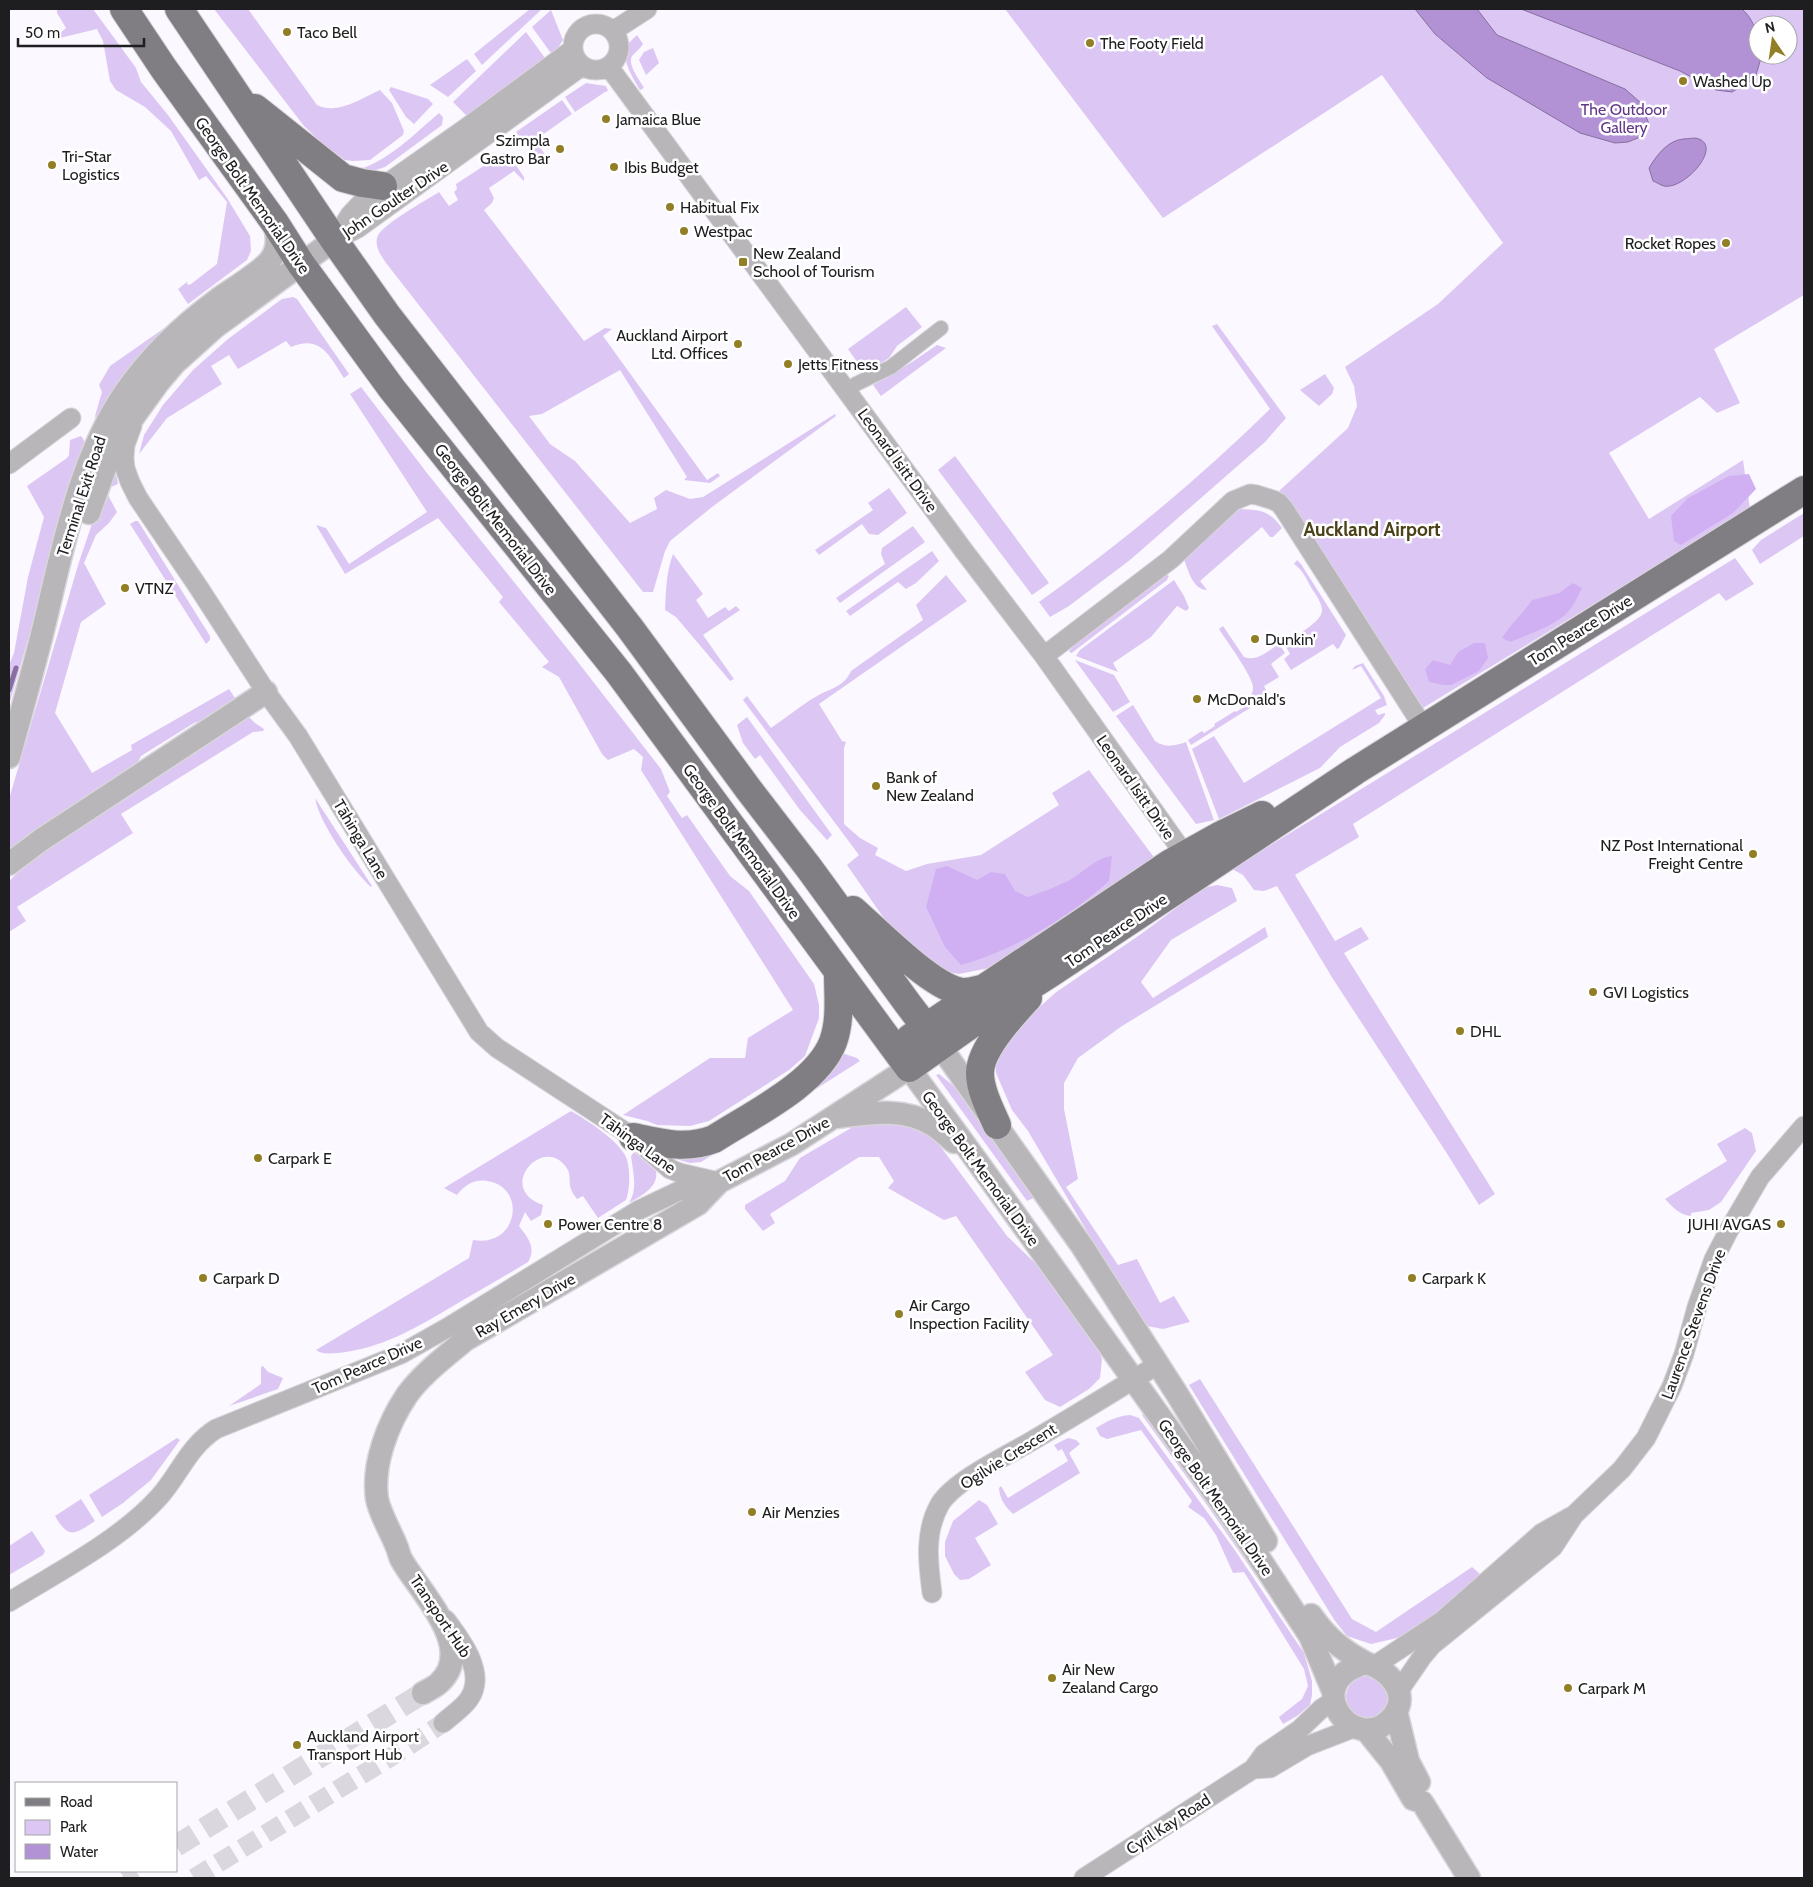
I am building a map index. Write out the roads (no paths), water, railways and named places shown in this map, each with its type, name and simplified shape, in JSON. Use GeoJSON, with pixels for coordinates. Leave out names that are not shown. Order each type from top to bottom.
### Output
{"type":"FeatureCollection","features":[{"type":"Feature","properties":{"kind":"main road","name":"George Bolt Memorial Drive"},"geometry":{"type":"LineString","coordinates":[[124,9],[164,69],[275,223],[301,264],[392,389],[619,673],[902,1058]]}},
{"type":"Feature","properties":{"kind":"main road","name":"George Bolt Memorial Drive"},"geometry":{"type":"LineString","coordinates":[[179,9],[334,240],[387,315],[630,628],[933,1036]]}},
{"type":"Feature","properties":{"kind":"main road"},"geometry":{"type":"LineString","coordinates":[[233,90],[343,178],[383,186]]}},
{"type":"Feature","properties":{"kind":"main road","name":"Tom Pearce Drive"},"geometry":{"type":"LineString","coordinates":[[933,1036],[970,1025],[1052,973],[1355,770],[1804,490]]}},
{"type":"Feature","properties":{"kind":"main road","name":"Tom Pearce Drive"},"geometry":{"type":"LineString","coordinates":[[902,1058],[933,1036],[984,988],[1184,855],[1221,834],[1355,770]]}},
{"type":"Feature","properties":{"kind":"main road"},"geometry":{"type":"LineString","coordinates":[[819,882],[937,982],[956,991],[963,992],[973,992],[984,988]]}},
{"type":"Feature","properties":{"kind":"main road"},"geometry":{"type":"LineString","coordinates":[[632,1137],[668,1145],[692,1145],[714,1139],[801,1083],[819,1066],[833,1041],[838,1013],[838,973]]}},
{"type":"Feature","properties":{"kind":"main road"},"geometry":{"type":"LineString","coordinates":[[997,1125],[982,1087],[981,1062],[993,1041],[1014,1014],[1052,973]]}},
{"type":"Feature","properties":{"kind":"street"},"geometry":{"type":"LineString","coordinates":[[613,31],[647,9]]}},
{"type":"Feature","properties":{"kind":"street"},"geometry":{"type":"LineString","coordinates":[[595,23],[602,24],[613,31],[619,43],[619,50],[614,62],[609,66],[594,70],[577,58],[574,38],[582,28],[595,23]]}},
{"type":"Feature","properties":{"kind":"street","name":"John Goulter Drive"},"geometry":{"type":"LineString","coordinates":[[334,240],[359,205],[383,186],[460,133],[577,58]]}},
{"type":"Feature","properties":{"kind":"street","name":"John Goulter Drive"},"geometry":{"type":"LineString","coordinates":[[334,240],[358,228],[577,58]]}},
{"type":"Feature","properties":{"kind":"street","name":"Leonard Isitt Drive"},"geometry":{"type":"LineString","coordinates":[[609,66],[964,551],[1044,656],[1184,855]]}},
{"type":"Feature","properties":{"kind":"street","name":"Terminal Exit Road"},"geometry":{"type":"LineString","coordinates":[[9,757],[71,522],[90,459],[102,431],[126,391],[161,348],[197,315],[270,261],[277,244],[275,223]]}},
{"type":"Feature","properties":{"kind":"street","name":"Terminal Exit Road"},"geometry":{"type":"LineString","coordinates":[[36,660],[74,559],[110,454],[127,424],[158,383],[194,345],[215,327],[334,240]]}},
{"type":"Feature","properties":{"kind":"street"},"geometry":{"type":"LineString","coordinates":[[848,391],[856,384],[890,367],[941,328]]}},
{"type":"Feature","properties":{"kind":"street","name":"Tāhinga Lane"},"geometry":{"type":"LineString","coordinates":[[145,401],[130,430],[125,445],[124,458],[128,478],[138,498],[266,692],[298,736],[479,1032],[497,1048],[632,1137],[670,1169],[719,1182]]}},
{"type":"Feature","properties":{"kind":"street"},"geometry":{"type":"LineString","coordinates":[[9,464],[72,418]]}},
{"type":"Feature","properties":{"kind":"street"},"geometry":{"type":"LineString","coordinates":[[1044,656],[1171,559],[1233,501],[1250,494],[1257,495],[1279,503],[1284,509],[1424,728]]}},
{"type":"Feature","properties":{"kind":"street"},"geometry":{"type":"LineString","coordinates":[[9,864],[49,834],[266,692]]}},
{"type":"Feature","properties":{"kind":"street","name":"George Bolt Memorial Drive"},"geometry":{"type":"LineString","coordinates":[[933,1036],[1082,1246],[1177,1394],[1318,1625],[1328,1638],[1350,1654],[1370,1664]]}},
{"type":"Feature","properties":{"kind":"street","name":"George Bolt Memorial Drive"},"geometry":{"type":"LineString","coordinates":[[902,1058],[1267,1568],[1310,1636],[1333,1696]]}},
{"type":"Feature","properties":{"kind":"street","name":"Tom Pearce Drive"},"geometry":{"type":"LineString","coordinates":[[9,1602],[68,1566],[132,1522],[160,1496],[198,1443],[216,1429],[401,1354],[447,1328],[639,1210],[679,1191],[719,1182],[792,1144],[835,1117],[902,1058]]}},
{"type":"Feature","properties":{"kind":"street"},"geometry":{"type":"LineString","coordinates":[[835,1117],[894,1112],[915,1116],[934,1126],[979,1164]]}},
{"type":"Feature","properties":{"kind":"street","name":"Laurence Stevens Drive"},"geometry":{"type":"LineString","coordinates":[[1370,1664],[1432,1629],[1542,1534],[1574,1515],[1622,1469],[1646,1438],[1672,1386],[1684,1354],[1696,1307],[1714,1259],[1725,1237],[1760,1177],[1804,1126]]}},
{"type":"Feature","properties":{"kind":"street","name":"Ray Emery Drive"},"geometry":{"type":"LineString","coordinates":[[378,1470],[382,1442],[392,1421],[408,1394],[436,1364],[465,1340],[698,1204],[719,1182]]}},
{"type":"Feature","properties":{"kind":"street","name":"Ogilvie Crescent"},"geometry":{"type":"LineString","coordinates":[[932,1593],[928,1560],[930,1526],[941,1503],[948,1494],[978,1473],[1157,1365]]}},
{"type":"Feature","properties":{"kind":"street","name":"Transport Hub"},"geometry":{"type":"LineString","coordinates":[[378,1470],[378,1499],[401,1558],[440,1616],[450,1643],[452,1658],[448,1669],[440,1682],[423,1693]]}},
{"type":"Feature","properties":{"kind":"street","name":"Laurence Stevens Drive"},"geometry":{"type":"LineString","coordinates":[[1397,1702],[1422,1657],[1432,1645],[1554,1546],[1574,1515]]}},
{"type":"Feature","properties":{"kind":"street","name":"Transport Hub"},"geometry":{"type":"LineString","coordinates":[[401,1558],[465,1646],[475,1674],[474,1687],[470,1698],[443,1723]]}},
{"type":"Feature","properties":{"kind":"street"},"geometry":{"type":"LineString","coordinates":[[1397,1702],[1383,1724],[1376,1728],[1361,1728],[1346,1722],[1341,1717],[1333,1696],[1336,1683],[1349,1670],[1370,1664],[1388,1675],[1397,1702],[1408,1761],[1424,1793],[1422,1802]]}},
{"type":"Feature","properties":{"kind":"street","name":"Cyril Kay Road"},"geometry":{"type":"LineString","coordinates":[[1084,1878],[1253,1769],[1264,1754],[1299,1730],[1333,1696]]}},
{"type":"Feature","properties":{"kind":"street"},"geometry":{"type":"LineString","coordinates":[[1361,1728],[1391,1761],[1413,1799],[1422,1802],[1469,1878]]}},
{"type":"Feature","properties":{"kind":"street","name":"Cyril Kay Road"},"geometry":{"type":"LineString","coordinates":[[1253,1769],[1270,1768],[1307,1746],[1361,1728]]}},
{"type":"Feature","properties":{"kind":"water"},"geometry":{"type":"Polygon","coordinates":[[[1415,9],[1477,9],[1497,35],[1625,89],[1641,103],[1649,124],[1645,135],[1628,142],[1615,143],[1580,133],[1487,78],[1435,34],[1415,9]]]}},
{"type":"Feature","properties":{"kind":"water"},"geometry":{"type":"Polygon","coordinates":[[[1521,9],[1742,9],[1747,14],[1748,65],[1759,65],[1755,78],[1732,92],[1716,90],[1680,71],[1521,9]]]}},
{"type":"Feature","properties":{"kind":"water"},"geometry":{"type":"Polygon","coordinates":[[[1697,138],[1705,144],[1706,151],[1698,167],[1681,182],[1672,185],[1664,186],[1653,181],[1649,168],[1655,158],[1667,146],[1683,139],[1697,138]]]}},
{"type":"Feature","properties":{"kind":"waterway"},"geometry":{"type":"LineString","coordinates":[[9,690],[16,668]]}},
{"type":"Feature","properties":{"kind":"tunnel"},"geometry":{"type":"LineString","coordinates":[[178,1845],[423,1693]]}},
{"type":"Feature","properties":{"kind":"tunnel"},"geometry":{"type":"LineString","coordinates":[[194,1878],[443,1723]]}},
{"type":"Feature","properties":{"kind":"tunnel"},"geometry":{"type":"LineString","coordinates":[[124,1878],[134,1872]]}},
{"type":"Feature","properties":{"kind":"place","name":"Taco Bell"},"geometry":{"type":"Point","coordinates":[287,32]}},
{"type":"Feature","properties":{"kind":"place","name":"The Footy Field"},"geometry":{"type":"Point","coordinates":[1090,43]}},
{"type":"Feature","properties":{"kind":"place","name":"Washed Up"},"geometry":{"type":"Point","coordinates":[1683,81]}},
{"type":"Feature","properties":{"kind":"place","name":"Jamaica Blue"},"geometry":{"type":"Point","coordinates":[606,119]}},
{"type":"Feature","properties":{"kind":"place","name":"Szimpla Gastro Bar"},"geometry":{"type":"Point","coordinates":[560,149]}},
{"type":"Feature","properties":{"kind":"place","name":"Tri-Star Logistics"},"geometry":{"type":"Point","coordinates":[52,165]}},
{"type":"Feature","properties":{"kind":"place","name":"Ibis Budget"},"geometry":{"type":"Point","coordinates":[614,167]}},
{"type":"Feature","properties":{"kind":"place","name":"Habitual Fix"},"geometry":{"type":"Point","coordinates":[670,207]}},
{"type":"Feature","properties":{"kind":"place","name":"Westpac"},"geometry":{"type":"Point","coordinates":[684,231]}},
{"type":"Feature","properties":{"kind":"place","name":"Rocket Ropes"},"geometry":{"type":"Point","coordinates":[1726,243]}},
{"type":"Feature","properties":{"kind":"place","name":"New Zealand School of Tourism"},"geometry":{"type":"Point","coordinates":[743,262]}},
{"type":"Feature","properties":{"kind":"place","name":"Auckland Airport Ltd. Offices"},"geometry":{"type":"Point","coordinates":[738,344]}},
{"type":"Feature","properties":{"kind":"place","name":"Jetts Fitness"},"geometry":{"type":"Point","coordinates":[788,364]}},
{"type":"Feature","properties":{"kind":"place","name":"VTNZ"},"geometry":{"type":"Point","coordinates":[125,588]}},
{"type":"Feature","properties":{"kind":"place","name":"Dunkin'"},"geometry":{"type":"Point","coordinates":[1255,639]}},
{"type":"Feature","properties":{"kind":"place","name":"McDonald's"},"geometry":{"type":"Point","coordinates":[1197,699]}},
{"type":"Feature","properties":{"kind":"place","name":"Bank of New Zealand"},"geometry":{"type":"Point","coordinates":[876,786]}},
{"type":"Feature","properties":{"kind":"place","name":"NZ Post International Freight Centre"},"geometry":{"type":"Point","coordinates":[1753,854]}},
{"type":"Feature","properties":{"kind":"place","name":"GVI Logistics"},"geometry":{"type":"Point","coordinates":[1593,992]}},
{"type":"Feature","properties":{"kind":"place","name":"DHL"},"geometry":{"type":"Point","coordinates":[1460,1031]}},
{"type":"Feature","properties":{"kind":"place","name":"Carpark E"},"geometry":{"type":"Point","coordinates":[258,1158]}},
{"type":"Feature","properties":{"kind":"place","name":"Power Centre 8"},"geometry":{"type":"Point","coordinates":[548,1224]}},
{"type":"Feature","properties":{"kind":"place","name":"JUHI AVGAS"},"geometry":{"type":"Point","coordinates":[1781,1224]}},
{"type":"Feature","properties":{"kind":"place","name":"Carpark D"},"geometry":{"type":"Point","coordinates":[203,1278]}},
{"type":"Feature","properties":{"kind":"place","name":"Carpark K"},"geometry":{"type":"Point","coordinates":[1412,1278]}},
{"type":"Feature","properties":{"kind":"place","name":"Air Cargo Inspection Facility"},"geometry":{"type":"Point","coordinates":[899,1314]}},
{"type":"Feature","properties":{"kind":"place","name":"Air Menzies"},"geometry":{"type":"Point","coordinates":[752,1512]}},
{"type":"Feature","properties":{"kind":"place","name":"Air New Zealand Cargo"},"geometry":{"type":"Point","coordinates":[1052,1678]}},
{"type":"Feature","properties":{"kind":"place","name":"Carpark M"},"geometry":{"type":"Point","coordinates":[1568,1688]}},
{"type":"Feature","properties":{"kind":"place","name":"Auckland Airport Transport Hub"},"geometry":{"type":"Point","coordinates":[297,1745]}},
{"type":"Feature","properties":{"kind":"district","name":"Auckland Airport"},"geometry":{"type":"Point","coordinates":[1372,529]}},
{"type":"Feature","properties":{"kind":"park label","name":"The Outdoor Gallery"},"geometry":{"type":"Point","coordinates":[1624,118]}}]}
